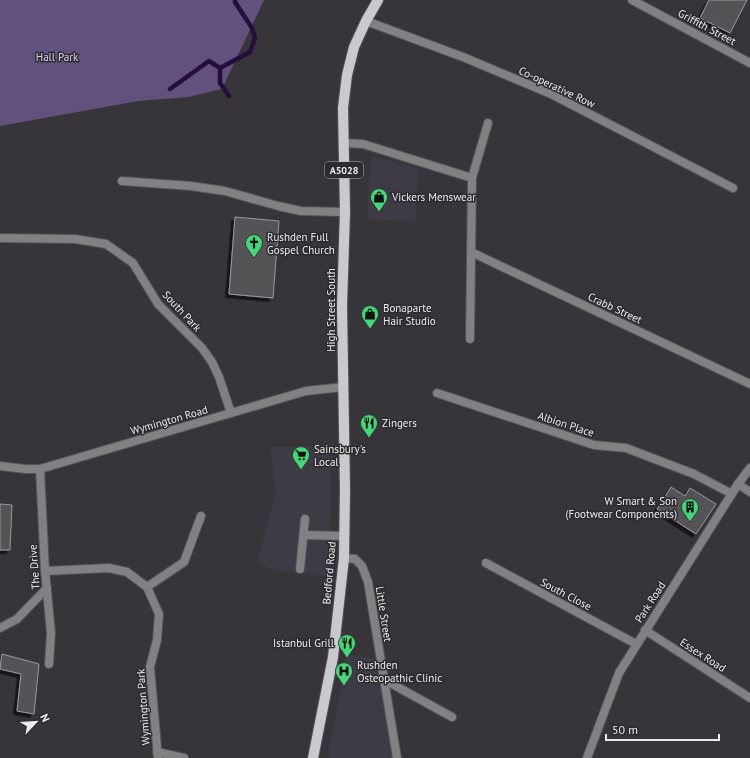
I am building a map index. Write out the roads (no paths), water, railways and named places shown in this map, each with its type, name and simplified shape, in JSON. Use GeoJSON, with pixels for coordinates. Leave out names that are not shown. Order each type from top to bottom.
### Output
{"type":"FeatureCollection","features":[{"type":"Feature","properties":{"kind":"main road","name":"High Street South"},"geometry":{"type":"LineString","coordinates":[[343,387],[342,306],[345,212],[343,108],[354,47],[378,0]]}},
{"type":"Feature","properties":{"kind":"main road","name":"Bedford Road"},"geometry":{"type":"LineString","coordinates":[[313,758],[333,657],[344,558],[345,485],[343,387]]}},
{"type":"Feature","properties":{"kind":"street","name":"Griffith Street"},"geometry":{"type":"LineString","coordinates":[[632,0],[750,63]]}},
{"type":"Feature","properties":{"kind":"street","name":"Co-operative Row"},"geometry":{"type":"LineString","coordinates":[[366,21],[551,94],[733,188]]}},
{"type":"Feature","properties":{"kind":"street"},"geometry":{"type":"LineString","coordinates":[[470,339],[472,178],[488,123]]}},
{"type":"Feature","properties":{"kind":"street"},"geometry":{"type":"LineString","coordinates":[[344,143],[363,144],[472,178]]}},
{"type":"Feature","properties":{"kind":"street"},"geometry":{"type":"LineString","coordinates":[[122,181],[191,186],[225,191],[301,211],[345,212]]}},
{"type":"Feature","properties":{"kind":"street","name":"South Park"},"geometry":{"type":"LineString","coordinates":[[0,238],[75,239],[106,244],[133,263],[158,304],[202,348],[212,362],[219,377],[231,413]]}},
{"type":"Feature","properties":{"kind":"street","name":"Crabb Street"},"geometry":{"type":"LineString","coordinates":[[471,252],[750,384]]}},
{"type":"Feature","properties":{"kind":"street","name":"Wymington Road"},"geometry":{"type":"LineString","coordinates":[[0,466],[24,469],[40,468],[306,391],[343,387]]}},
{"type":"Feature","properties":{"kind":"street","name":"Albion Place"},"geometry":{"type":"LineString","coordinates":[[437,393],[594,446],[626,448],[694,474],[732,494]]}},
{"type":"Feature","properties":{"kind":"street","name":"The Drive"},"geometry":{"type":"LineString","coordinates":[[40,468],[45,572],[51,633],[49,664]]}},
{"type":"Feature","properties":{"kind":"street","name":"Park Road"},"geometry":{"type":"LineString","coordinates":[[587,758],[619,673],[738,484],[750,468]]}},
{"type":"Feature","properties":{"kind":"street"},"geometry":{"type":"LineString","coordinates":[[738,484],[750,492]]}},
{"type":"Feature","properties":{"kind":"street"},"geometry":{"type":"LineString","coordinates":[[147,587],[184,562],[201,516]]}},
{"type":"Feature","properties":{"kind":"street"},"geometry":{"type":"LineString","coordinates":[[300,569],[305,519]]}},
{"type":"Feature","properties":{"kind":"street"},"geometry":{"type":"LineString","coordinates":[[304,535],[344,536]]}},
{"type":"Feature","properties":{"kind":"street","name":"Little Street"},"geometry":{"type":"LineString","coordinates":[[344,558],[355,559],[362,566],[368,582],[397,758]]}},
{"type":"Feature","properties":{"kind":"street","name":"South Close"},"geometry":{"type":"LineString","coordinates":[[486,563],[636,644]]}},
{"type":"Feature","properties":{"kind":"street","name":"Wymington Park"},"geometry":{"type":"LineString","coordinates":[[45,572],[109,568],[127,572],[147,587],[159,614],[157,640],[150,667],[158,755]]}},
{"type":"Feature","properties":{"kind":"street"},"geometry":{"type":"LineString","coordinates":[[0,628],[17,619],[47,588]]}},
{"type":"Feature","properties":{"kind":"street","name":"Essex Road"},"geometry":{"type":"LineString","coordinates":[[645,630],[750,698]]}},
{"type":"Feature","properties":{"kind":"street"},"geometry":{"type":"LineString","coordinates":[[383,679],[452,717]]}},
{"type":"Feature","properties":{"kind":"street"},"geometry":{"type":"LineString","coordinates":[[158,755],[184,758]]}},
{"type":"Feature","properties":{"kind":"waterway"},"geometry":{"type":"LineString","coordinates":[[170,89],[209,61],[220,68],[250,52],[255,38],[252,28],[235,0]]}},
{"type":"Feature","properties":{"kind":"waterway"},"geometry":{"type":"LineString","coordinates":[[220,68],[220,83],[229,96]]}},
{"type":"Feature","properties":{"kind":"place","name":"Vickers Menswear"},"geometry":{"type":"Point","coordinates":[379,212]}},
{"type":"Feature","properties":{"kind":"place","name":"Rushden Full Gospel Church"},"geometry":{"type":"Point","coordinates":[254,258]}},
{"type":"Feature","properties":{"kind":"place","name":"Bonaparte Hair Studio"},"geometry":{"type":"Point","coordinates":[370,329]}},
{"type":"Feature","properties":{"kind":"place","name":"Zingers"},"geometry":{"type":"Point","coordinates":[369,438]}},
{"type":"Feature","properties":{"kind":"place","name":"Sainsbury's Local"},"geometry":{"type":"Point","coordinates":[301,470]}},
{"type":"Feature","properties":{"kind":"place","name":"W Smart & Son (Footwear Components)"},"geometry":{"type":"Point","coordinates":[690,522]}},
{"type":"Feature","properties":{"kind":"place","name":"Istanbul Grill"},"geometry":{"type":"Point","coordinates":[347,658]}},
{"type":"Feature","properties":{"kind":"place","name":"Rushden Osteopathic Clinic"},"geometry":{"type":"Point","coordinates":[344,686]}},
{"type":"Feature","properties":{"kind":"park label","name":"Hall Park"},"geometry":{"type":"Point","coordinates":[57,57]}}]}
